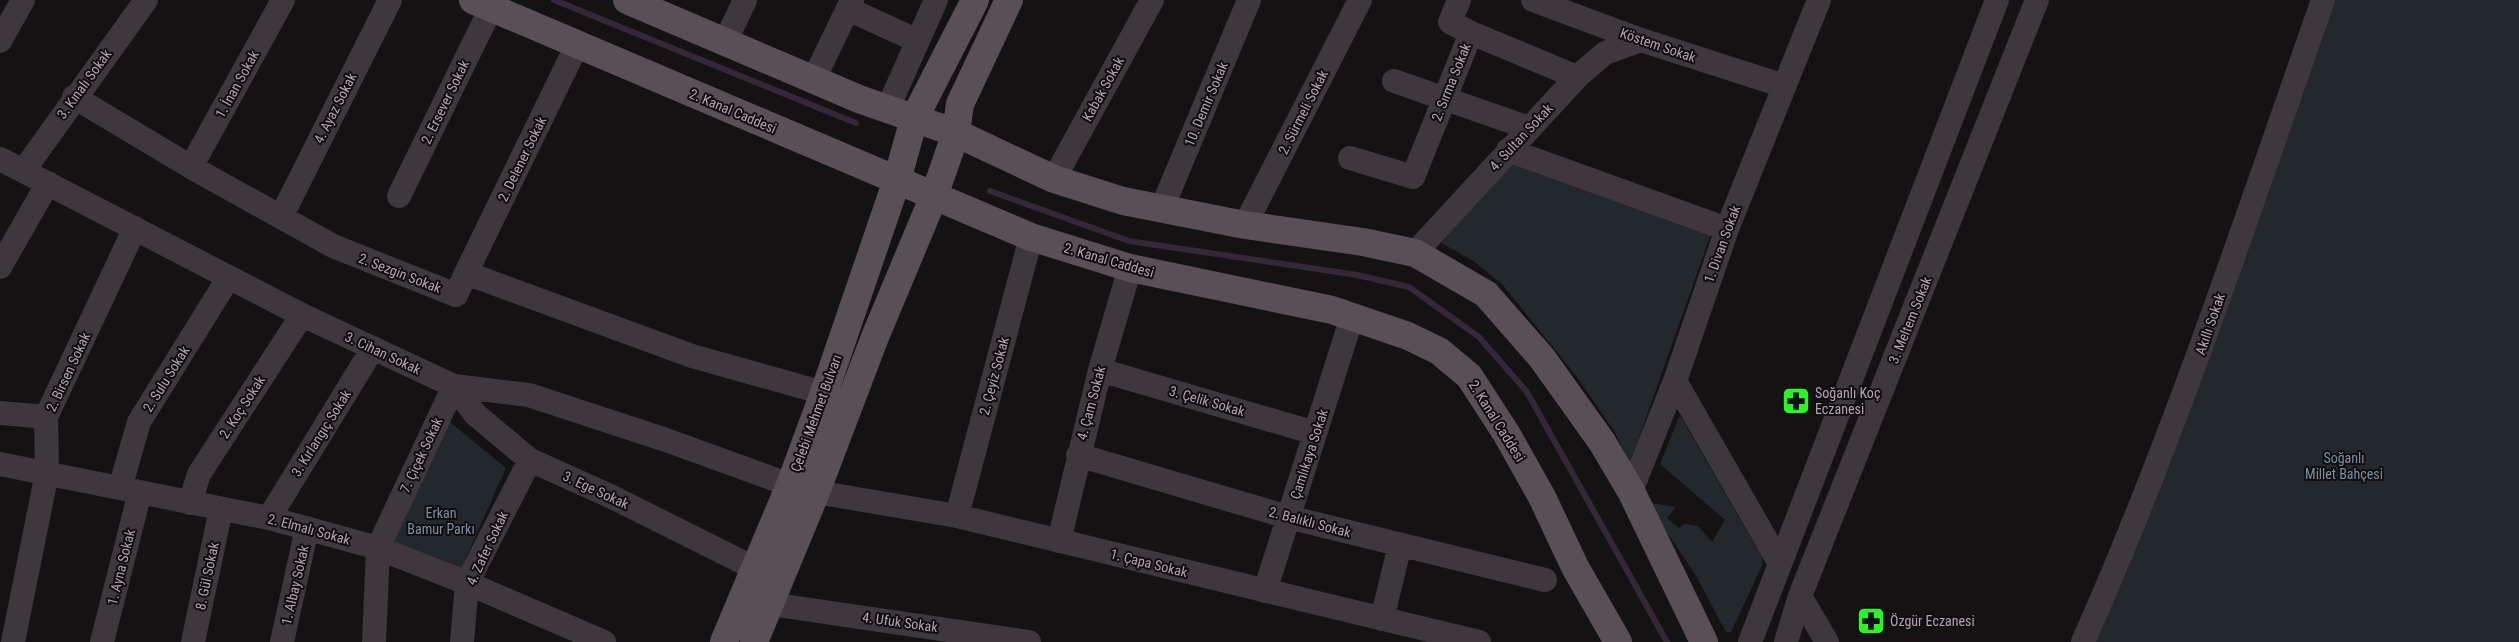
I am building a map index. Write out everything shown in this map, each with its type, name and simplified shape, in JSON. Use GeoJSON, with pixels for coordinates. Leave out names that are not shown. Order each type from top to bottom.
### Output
{"type":"FeatureCollection","features":[{"type":"Feature","properties":{"kind":"main road"},"geometry":{"type":"LineString","coordinates":[[627,0],[887,110],[956,134],[1054,179],[1123,201],[1245,225],[1363,242],[1415,253],[1486,294],[1542,358],[1602,442],[1631,491],[1704,642]]}},
{"type":"Feature","properties":{"kind":"main road","name":"Çelebi Mehmet Bulvarı"},"geometry":{"type":"LineString","coordinates":[[724,642],[790,485],[824,394],[896,180],[914,119],[974,0]]}},
{"type":"Feature","properties":{"kind":"main road","name":"Çelebi Mehmet Bulvarı"},"geometry":{"type":"LineString","coordinates":[[754,642],[816,492],[875,337],[934,196],[956,134],[960,104],[1009,0]]}},
{"type":"Feature","properties":{"kind":"main road","name":"2. Kanal Caddesi"},"geometry":{"type":"LineString","coordinates":[[482,4],[1031,237],[1130,268],[1352,317],[1408,336],[1438,350],[1469,376],[1506,433],[1542,497],[1575,567],[1618,642]]}},
{"type":"Feature","properties":{"kind":"street"},"geometry":{"type":"LineString","coordinates":[[0,41],[23,0]]}},
{"type":"Feature","properties":{"kind":"street","name":"3. Kınalı Sokak"},"geometry":{"type":"LineString","coordinates":[[24,170],[74,97],[146,0]]}},
{"type":"Feature","properties":{"kind":"street","name":"1. İnan Sokak"},"geometry":{"type":"LineString","coordinates":[[191,167],[283,0]]}},
{"type":"Feature","properties":{"kind":"street","name":"4. Ayaz Sokak"},"geometry":{"type":"LineString","coordinates":[[280,217],[390,0]]}},
{"type":"Feature","properties":{"kind":"street"},"geometry":{"type":"LineString","coordinates":[[726,42],[745,0]]}},
{"type":"Feature","properties":{"kind":"street"},"geometry":{"type":"LineString","coordinates":[[887,110],[936,0]]}},
{"type":"Feature","properties":{"kind":"street","name":"Kabak Sokak"},"geometry":{"type":"LineString","coordinates":[[1054,179],[1152,0]]}},
{"type":"Feature","properties":{"kind":"street","name":"10. Demir Sokak"},"geometry":{"type":"LineString","coordinates":[[1162,208],[1249,0]]}},
{"type":"Feature","properties":{"kind":"street","name":"2. Sürmeli Sokak"},"geometry":{"type":"LineString","coordinates":[[1245,225],[1360,0]]}},
{"type":"Feature","properties":{"kind":"street"},"geometry":{"type":"LineString","coordinates":[[1459,0],[1450,22],[1471,32]]}},
{"type":"Feature","properties":{"kind":"street","name":"Köstem Sokak"},"geometry":{"type":"LineString","coordinates":[[1533,0],[1641,40],[1784,86]]}},
{"type":"Feature","properties":{"kind":"street","name":"1. Divan Sokak"},"geometry":{"type":"LineString","coordinates":[[1631,491],[1675,381],[1727,229],[1819,0]]}},
{"type":"Feature","properties":{"kind":"street"},"geometry":{"type":"LineString","coordinates":[[1750,642],[1779,562],[1997,0]]}},
{"type":"Feature","properties":{"kind":"street","name":"3. Meltem Sokak"},"geometry":{"type":"LineString","coordinates":[[1786,642],[1800,596],[2037,0]]}},
{"type":"Feature","properties":{"kind":"street","name":"Akıllı Sokak"},"geometry":{"type":"LineString","coordinates":[[2083,642],[2116,567],[2182,401],[2323,0]]}},
{"type":"Feature","properties":{"kind":"street","name":"2. Ersever Sokak"},"geometry":{"type":"LineString","coordinates":[[399,196],[482,4]]}},
{"type":"Feature","properties":{"kind":"street"},"geometry":{"type":"LineString","coordinates":[[814,79],[850,5],[918,41]]}},
{"type":"Feature","properties":{"kind":"street","name":"2. Sırma Sokak"},"geometry":{"type":"LineString","coordinates":[[1350,158],[1413,177],[1471,32],[1577,77]]}},
{"type":"Feature","properties":{"kind":"street","name":"4. Sultan Sokak"},"geometry":{"type":"LineString","coordinates":[[1415,253],[1577,77],[1605,53],[1641,40]]}},
{"type":"Feature","properties":{"kind":"street","name":"2. Delener Sokak"},"geometry":{"type":"LineString","coordinates":[[466,273],[577,45]]}},
{"type":"Feature","properties":{"kind":"street"},"geometry":{"type":"LineString","coordinates":[[1394,81],[1529,128]]}},
{"type":"Feature","properties":{"kind":"street","name":"2. Sezgin Sokak"},"geometry":{"type":"LineString","coordinates":[[74,97],[191,167],[333,246],[456,294],[466,273]]}},
{"type":"Feature","properties":{"kind":"street"},"geometry":{"type":"LineString","coordinates":[[1508,150],[1727,229]]}},
{"type":"Feature","properties":{"kind":"street","name":"3. Cihan Sokak"},"geometry":{"type":"LineString","coordinates":[[0,159],[302,315],[454,386],[529,395],[666,440],[790,485]]}},
{"type":"Feature","properties":{"kind":"street"},"geometry":{"type":"LineString","coordinates":[[0,267],[48,183]]}},
{"type":"Feature","properties":{"kind":"street","name":"2. Birsen Sokak"},"geometry":{"type":"LineString","coordinates":[[13,642],[47,473],[46,417],[135,228]]}},
{"type":"Feature","properties":{"kind":"street","name":"2. Çeyiz Sokak"},"geometry":{"type":"LineString","coordinates":[[957,516],[1031,237]]}},
{"type":"Feature","properties":{"kind":"street","name":"4. Çam Sokak"},"geometry":{"type":"LineString","coordinates":[[1059,541],[1078,455],[1100,370],[1130,268]]}},
{"type":"Feature","properties":{"kind":"street"},"geometry":{"type":"LineString","coordinates":[[466,273],[692,356],[824,394]]}},
{"type":"Feature","properties":{"kind":"street","name":"2. Sulu Sokak"},"geometry":{"type":"LineString","coordinates":[[130,490],[139,422],[229,277]]}},
{"type":"Feature","properties":{"kind":"street","name":"2. Koç Sokak"},"geometry":{"type":"LineString","coordinates":[[190,503],[199,474],[302,315]]}},
{"type":"Feature","properties":{"kind":"street","name":"Çamlıkaya Sokak"},"geometry":{"type":"LineString","coordinates":[[1265,591],[1352,317]]}},
{"type":"Feature","properties":{"kind":"street","name":"3. Kırlangıç Sokak"},"geometry":{"type":"LineString","coordinates":[[269,518],[373,348]]}},
{"type":"Feature","properties":{"kind":"street","name":"3. Çelik Sokak"},"geometry":{"type":"LineString","coordinates":[[1100,370],[1315,433]]}},
{"type":"Feature","properties":{"kind":"street"},"geometry":{"type":"LineString","coordinates":[[1675,381],[1779,562]]}},
{"type":"Feature","properties":{"kind":"street","name":"3. Ege Sokak"},"geometry":{"type":"LineString","coordinates":[[454,386],[475,414],[530,460],[610,496],[756,568]]}},
{"type":"Feature","properties":{"kind":"street","name":"7. Çiçek Sokak"},"geometry":{"type":"LineString","coordinates":[[374,642],[378,548],[454,386]]}},
{"type":"Feature","properties":{"kind":"street"},"geometry":{"type":"LineString","coordinates":[[0,413],[46,417]]}},
{"type":"Feature","properties":{"kind":"street","name":"2. Balıklı Sokak"},"geometry":{"type":"LineString","coordinates":[[1078,455],[1288,517],[1545,580]]}},
{"type":"Feature","properties":{"kind":"street","name":"4. Zafer Sokak"},"geometry":{"type":"LineString","coordinates":[[462,642],[468,583],[530,460]]}},
{"type":"Feature","properties":{"kind":"street","name":"2. Elmalı Sokak"},"geometry":{"type":"LineString","coordinates":[[0,464],[269,518],[378,548],[468,583],[604,642]]}},
{"type":"Feature","properties":{"kind":"street","name":"1. Ayna Sokak"},"geometry":{"type":"LineString","coordinates":[[102,642],[130,490]]}},
{"type":"Feature","properties":{"kind":"street","name":"1. Çapa Sokak"},"geometry":{"type":"LineString","coordinates":[[816,492],[957,516],[1479,642]]}},
{"type":"Feature","properties":{"kind":"street","name":"8. Gül Sokak"},"geometry":{"type":"LineString","coordinates":[[193,642],[221,509]]}},
{"type":"Feature","properties":{"kind":"street","name":"1. Albay Sokak"},"geometry":{"type":"LineString","coordinates":[[282,642],[307,528]]}},
{"type":"Feature","properties":{"kind":"street"},"geometry":{"type":"LineString","coordinates":[[1382,619],[1400,544]]}},
{"type":"Feature","properties":{"kind":"street"},"geometry":{"type":"LineString","coordinates":[[1800,596],[1827,642]]}},
{"type":"Feature","properties":{"kind":"street","name":"4. Ufuk Sokak"},"geometry":{"type":"LineString","coordinates":[[770,604],[1029,642]]}},
{"type":"Feature","properties":{"kind":"green space","name":"Soğanlı Millet Bahçesi"},"geometry":{"type":"Polygon","coordinates":[[[2329,0],[2519,0],[2519,642],[2090,642],[2329,0]]]}},
{"type":"Feature","properties":{"kind":"green space"},"geometry":{"type":"Polygon","coordinates":[[[1512,162],[1711,234],[1630,463],[1614,431],[1577,377],[1502,284],[1472,260],[1441,243],[1512,162]]]}},
{"type":"Feature","properties":{"kind":"green space"},"geometry":{"type":"Polygon","coordinates":[[[1679,417],[1681,417],[1762,557],[1762,566],[1731,632],[1726,632],[1695,574],[1649,506],[1651,503],[1676,507],[1667,518],[1679,528],[1684,524],[1698,526],[1712,542],[1725,520],[1660,464],[1679,417]]]}},
{"type":"Feature","properties":{"kind":"green space","name":"Erkan Bamur Parkı"},"geometry":{"type":"Polygon","coordinates":[[[450,422],[506,468],[460,571],[389,543],[450,422]]]}},
{"type":"Feature","properties":{"kind":"waterway"},"geometry":{"type":"LineString","coordinates":[[554,0],[856,123]]}},
{"type":"Feature","properties":{"kind":"waterway"},"geometry":{"type":"LineString","coordinates":[[990,191],[1129,241],[1357,275],[1409,287],[1479,337],[1527,392],[1667,642]]}},
{"type":"Feature","properties":{"kind":"place","name":"Soğanlı Koç Eczanesi"},"geometry":{"type":"Point","coordinates":[1796,401]}},
{"type":"Feature","properties":{"kind":"place","name":"Özgür Eczanesi"},"geometry":{"type":"Point","coordinates":[1871,621]}}]}
